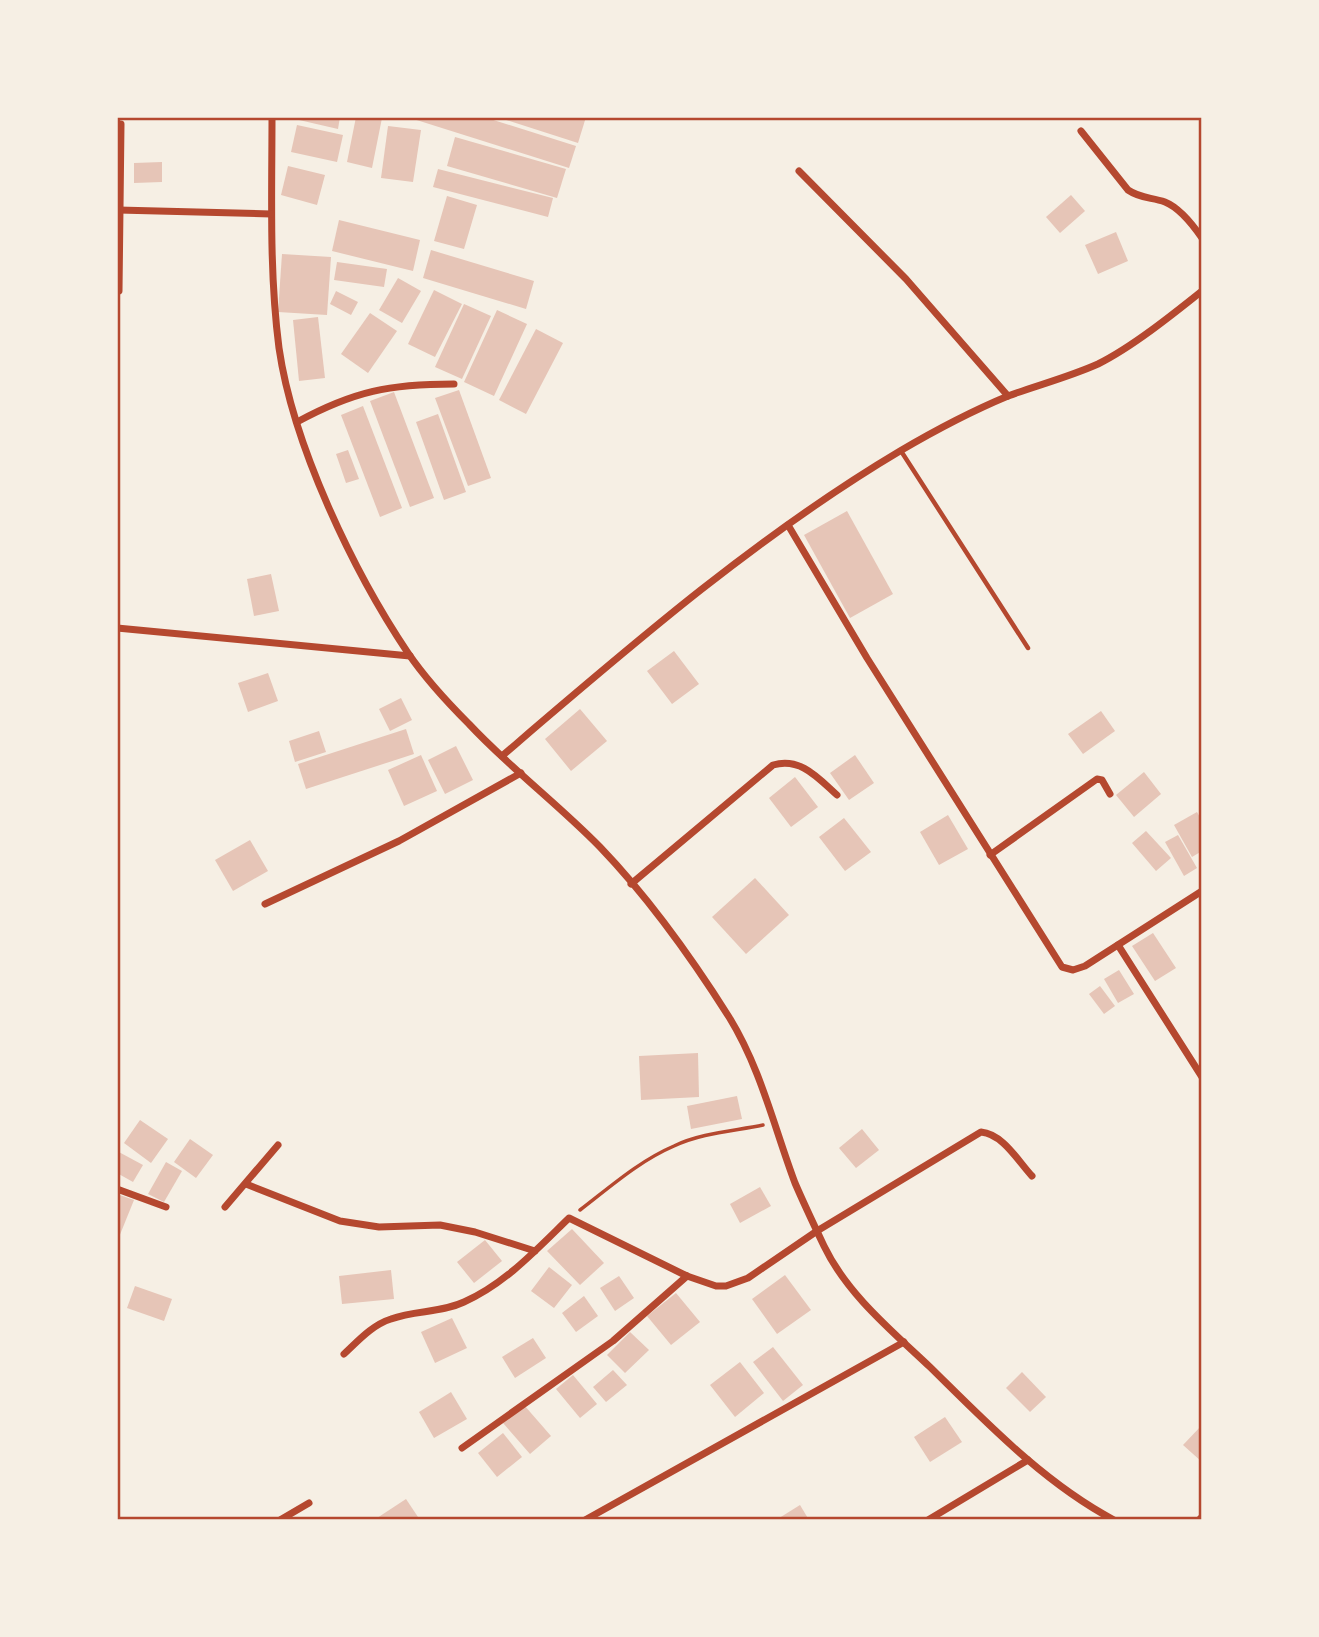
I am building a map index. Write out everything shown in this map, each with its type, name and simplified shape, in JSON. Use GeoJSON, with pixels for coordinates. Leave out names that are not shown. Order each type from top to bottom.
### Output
{"type":"FeatureCollection","features":[{"type":"Feature","properties":{"kind":"street"},"geometry":{"type":"LineString","coordinates":[[272,117],[271,214],[275,312],[286,385],[321,487],[355,563],[410,656],[469,724],[603,850],[687,956],[731,1020],[751,1058],[797,1187],[835,1266],[847,1282],[904,1342],[1028,1460],[1114,1520]]}},
{"type":"Feature","properties":{"kind":"street"},"geometry":{"type":"LineString","coordinates":[[119,291],[121,124]]}},
{"type":"Feature","properties":{"kind":"street"},"geometry":{"type":"LineString","coordinates":[[1081,131],[1128,190],[1138,197],[1168,203],[1202,238]]}},
{"type":"Feature","properties":{"kind":"street"},"geometry":{"type":"LineString","coordinates":[[799,171],[906,279],[1008,397]]}},
{"type":"Feature","properties":{"kind":"street"},"geometry":{"type":"LineString","coordinates":[[119,210],[271,214]]}},
{"type":"Feature","properties":{"kind":"street"},"geometry":{"type":"LineString","coordinates":[[502,756],[642,636],[788,525],[901,450],[1008,397],[1100,363],[1165,320],[1202,291]]}},
{"type":"Feature","properties":{"kind":"street"},"geometry":{"type":"LineString","coordinates":[[297,422],[358,394],[407,384],[454,384]]}},
{"type":"Feature","properties":{"kind":"street"},"geometry":{"type":"LineString","coordinates":[[788,525],[990,855],[1062,967],[1073,970],[1085,967],[1202,891]]}},
{"type":"Feature","properties":{"kind":"street"},"geometry":{"type":"LineString","coordinates":[[117,628],[410,656]]}},
{"type":"Feature","properties":{"kind":"street"},"geometry":{"type":"LineString","coordinates":[[631,884],[773,765],[787,762],[803,766],[836,795]]}},
{"type":"Feature","properties":{"kind":"street"},"geometry":{"type":"LineString","coordinates":[[265,904],[399,841],[521,773]]}},
{"type":"Feature","properties":{"kind":"street"},"geometry":{"type":"LineString","coordinates":[[990,855],[1097,779],[1102,780],[1110,794]]}},
{"type":"Feature","properties":{"kind":"street"},"geometry":{"type":"LineString","coordinates":[[1118,945],[1202,1077]]}},
{"type":"Feature","properties":{"kind":"street"},"geometry":{"type":"LineString","coordinates":[[344,1354],[369,1331],[388,1320],[443,1310],[473,1298],[494,1285],[535,1251],[569,1218],[687,1276],[720,1286],[739,1283],[817,1231],[981,1132],[990,1132],[998,1137],[1032,1177]]}},
{"type":"Feature","properties":{"kind":"street"},"geometry":{"type":"LineString","coordinates":[[225,1207],[278,1145]]}},
{"type":"Feature","properties":{"kind":"street"},"geometry":{"type":"LineString","coordinates":[[246,1184],[340,1221],[379,1227],[440,1225],[475,1232],[535,1251]]}},
{"type":"Feature","properties":{"kind":"street"},"geometry":{"type":"LineString","coordinates":[[117,1189],[166,1207]]}},
{"type":"Feature","properties":{"kind":"street"},"geometry":{"type":"LineString","coordinates":[[462,1448],[613,1341],[687,1276]]}},
{"type":"Feature","properties":{"kind":"street"},"geometry":{"type":"LineString","coordinates":[[585,1520],[904,1342]]}},
{"type":"Feature","properties":{"kind":"street"},"geometry":{"type":"LineString","coordinates":[[928,1520],[1028,1460]]}},
{"type":"Feature","properties":{"kind":"street"},"geometry":{"type":"LineString","coordinates":[[280,1520],[309,1503]]}},
{"type":"Feature","properties":{"kind":"lane"},"geometry":{"type":"LineString","coordinates":[[901,450],[1028,648]]}},
{"type":"Feature","properties":{"kind":"path"},"geometry":{"type":"LineString","coordinates":[[569,1218],[638,1165],[672,1146],[702,1137],[775,1123]]}},
{"type":"Feature","properties":{"kind":"building"},"geometry":{"type":"Polygon","coordinates":[[[300,117],[340,117],[338,129],[299,120],[300,117]]]}},
{"type":"Feature","properties":{"kind":"building"},"geometry":{"type":"Polygon","coordinates":[[[356,117],[382,118],[372,168],[347,162],[356,117]]]}},
{"type":"Feature","properties":{"kind":"building"},"geometry":{"type":"Polygon","coordinates":[[[407,117],[484,117],[576,146],[569,168],[407,117]]]}},
{"type":"Feature","properties":{"kind":"building"},"geometry":{"type":"Polygon","coordinates":[[[497,117],[586,117],[578,143],[497,117]]]}},
{"type":"Feature","properties":{"kind":"building"},"geometry":{"type":"Polygon","coordinates":[[[297,125],[343,135],[337,162],[291,152],[297,125]]]}},
{"type":"Feature","properties":{"kind":"building"},"geometry":{"type":"Polygon","coordinates":[[[388,126],[421,130],[413,182],[381,178],[388,126]]]}},
{"type":"Feature","properties":{"kind":"building"},"geometry":{"type":"Polygon","coordinates":[[[455,137],[566,169],[557,198],[447,166],[455,137]]]}},
{"type":"Feature","properties":{"kind":"building"},"geometry":{"type":"Polygon","coordinates":[[[162,162],[162,182],[134,183],[134,163],[162,162]]]}},
{"type":"Feature","properties":{"kind":"building"},"geometry":{"type":"Polygon","coordinates":[[[288,166],[325,175],[317,205],[281,195],[288,166]]]}},
{"type":"Feature","properties":{"kind":"building"},"geometry":{"type":"Polygon","coordinates":[[[438,169],[553,198],[548,217],[433,187],[438,169]]]}},
{"type":"Feature","properties":{"kind":"building"},"geometry":{"type":"Polygon","coordinates":[[[1071,195],[1085,211],[1060,233],[1046,217],[1071,195]]]}},
{"type":"Feature","properties":{"kind":"building"},"geometry":{"type":"Polygon","coordinates":[[[447,196],[477,205],[464,249],[434,241],[447,196]]]}},
{"type":"Feature","properties":{"kind":"building"},"geometry":{"type":"Polygon","coordinates":[[[339,220],[420,240],[413,271],[332,251],[339,220]]]}},
{"type":"Feature","properties":{"kind":"building"},"geometry":{"type":"Polygon","coordinates":[[[1116,232],[1128,261],[1098,274],[1085,245],[1116,232]]]}},
{"type":"Feature","properties":{"kind":"building"},"geometry":{"type":"Polygon","coordinates":[[[431,250],[534,281],[526,309],[423,278],[431,250]]]}},
{"type":"Feature","properties":{"kind":"building"},"geometry":{"type":"Polygon","coordinates":[[[282,254],[331,257],[327,315],[278,312],[282,254]]]}},
{"type":"Feature","properties":{"kind":"building"},"geometry":{"type":"Polygon","coordinates":[[[337,262],[387,269],[384,287],[334,280],[337,262]]]}},
{"type":"Feature","properties":{"kind":"building"},"geometry":{"type":"Polygon","coordinates":[[[398,278],[421,291],[402,323],[379,310],[398,278]]]}},
{"type":"Feature","properties":{"kind":"building"},"geometry":{"type":"Polygon","coordinates":[[[434,290],[462,304],[435,357],[408,344],[434,290]]]}},
{"type":"Feature","properties":{"kind":"building"},"geometry":{"type":"Polygon","coordinates":[[[336,291],[358,302],[351,315],[330,304],[336,291]]]}},
{"type":"Feature","properties":{"kind":"building"},"geometry":{"type":"Polygon","coordinates":[[[464,304],[491,316],[462,379],[435,367],[464,304]]]}},
{"type":"Feature","properties":{"kind":"building"},"geometry":{"type":"Polygon","coordinates":[[[497,310],[527,324],[494,396],[464,382],[497,310]]]}},
{"type":"Feature","properties":{"kind":"building"},"geometry":{"type":"Polygon","coordinates":[[[370,313],[397,331],[368,373],[341,354],[370,313]]]}},
{"type":"Feature","properties":{"kind":"building"},"geometry":{"type":"Polygon","coordinates":[[[318,317],[325,378],[299,381],[293,320],[318,317]]]}},
{"type":"Feature","properties":{"kind":"building"},"geometry":{"type":"Polygon","coordinates":[[[536,329],[563,343],[526,414],[499,400],[536,329]]]}},
{"type":"Feature","properties":{"kind":"building"},"geometry":{"type":"Polygon","coordinates":[[[459,390],[491,478],[468,486],[435,398],[459,390]]]}},
{"type":"Feature","properties":{"kind":"building"},"geometry":{"type":"Polygon","coordinates":[[[394,392],[434,498],[410,507],[370,401],[394,392]]]}},
{"type":"Feature","properties":{"kind":"building"},"geometry":{"type":"Polygon","coordinates":[[[363,406],[402,508],[380,517],[341,415],[363,406]]]}},
{"type":"Feature","properties":{"kind":"building"},"geometry":{"type":"Polygon","coordinates":[[[438,414],[466,492],[444,500],[416,422],[438,414]]]}},
{"type":"Feature","properties":{"kind":"building"},"geometry":{"type":"Polygon","coordinates":[[[348,450],[359,479],[346,483],[336,454],[348,450]]]}},
{"type":"Feature","properties":{"kind":"building"},"geometry":{"type":"Polygon","coordinates":[[[847,511],[893,594],[850,618],[804,535],[847,511]]]}},
{"type":"Feature","properties":{"kind":"building"},"geometry":{"type":"Polygon","coordinates":[[[271,574],[279,611],[254,616],[247,579],[271,574]]]}},
{"type":"Feature","properties":{"kind":"building"},"geometry":{"type":"Polygon","coordinates":[[[674,651],[699,684],[672,704],[647,671],[674,651]]]}},
{"type":"Feature","properties":{"kind":"building"},"geometry":{"type":"Polygon","coordinates":[[[268,673],[278,701],[248,712],[238,683],[268,673]]]}},
{"type":"Feature","properties":{"kind":"building"},"geometry":{"type":"Polygon","coordinates":[[[401,698],[412,720],[390,731],[379,709],[401,698]]]}},
{"type":"Feature","properties":{"kind":"building"},"geometry":{"type":"Polygon","coordinates":[[[580,709],[607,741],[571,771],[545,739],[580,709]]]}},
{"type":"Feature","properties":{"kind":"building"},"geometry":{"type":"Polygon","coordinates":[[[1101,711],[1115,731],[1083,754],[1068,734],[1101,711]]]}},
{"type":"Feature","properties":{"kind":"building"},"geometry":{"type":"Polygon","coordinates":[[[406,729],[414,754],[306,789],[298,764],[406,729]]]}},
{"type":"Feature","properties":{"kind":"building"},"geometry":{"type":"Polygon","coordinates":[[[319,731],[326,752],[295,762],[289,741],[319,731]]]}},
{"type":"Feature","properties":{"kind":"building"},"geometry":{"type":"Polygon","coordinates":[[[456,746],[473,780],[445,794],[428,760],[456,746]]]}},
{"type":"Feature","properties":{"kind":"building"},"geometry":{"type":"Polygon","coordinates":[[[421,755],[437,791],[404,806],[388,770],[421,755]]]}},
{"type":"Feature","properties":{"kind":"building"},"geometry":{"type":"Polygon","coordinates":[[[855,755],[874,783],[849,800],[830,773],[855,755]]]}},
{"type":"Feature","properties":{"kind":"building"},"geometry":{"type":"Polygon","coordinates":[[[1144,772],[1161,794],[1134,817],[1116,795],[1144,772]]]}},
{"type":"Feature","properties":{"kind":"building"},"geometry":{"type":"Polygon","coordinates":[[[795,777],[818,807],[791,827],[769,798],[795,777]]]}},
{"type":"Feature","properties":{"kind":"building"},"geometry":{"type":"Polygon","coordinates":[[[1197,812],[1202,821],[1202,851],[1192,857],[1174,825],[1197,812]]]}},
{"type":"Feature","properties":{"kind":"building"},"geometry":{"type":"Polygon","coordinates":[[[948,815],[968,849],[939,865],[920,832],[948,815]]]}},
{"type":"Feature","properties":{"kind":"building"},"geometry":{"type":"Polygon","coordinates":[[[844,818],[871,852],[845,871],[819,837],[844,818]]]}},
{"type":"Feature","properties":{"kind":"building"},"geometry":{"type":"Polygon","coordinates":[[[1146,831],[1171,858],[1156,871],[1132,843],[1146,831]]]}},
{"type":"Feature","properties":{"kind":"building"},"geometry":{"type":"Polygon","coordinates":[[[1178,835],[1197,868],[1184,876],[1165,842],[1178,835]]]}},
{"type":"Feature","properties":{"kind":"building"},"geometry":{"type":"Polygon","coordinates":[[[250,840],[268,871],[233,891],[215,860],[250,840]]]}},
{"type":"Feature","properties":{"kind":"building"},"geometry":{"type":"Polygon","coordinates":[[[755,878],[789,915],[746,954],[712,917],[755,878]]]}},
{"type":"Feature","properties":{"kind":"building"},"geometry":{"type":"Polygon","coordinates":[[[1153,933],[1176,968],[1155,981],[1132,946],[1153,933]]]}},
{"type":"Feature","properties":{"kind":"building"},"geometry":{"type":"Polygon","coordinates":[[[1119,970],[1134,994],[1118,1003],[1104,979],[1119,970]]]}},
{"type":"Feature","properties":{"kind":"building"},"geometry":{"type":"Polygon","coordinates":[[[1100,986],[1115,1006],[1104,1014],[1089,994],[1100,986]]]}},
{"type":"Feature","properties":{"kind":"building"},"geometry":{"type":"Polygon","coordinates":[[[698,1053],[699,1097],[641,1100],[639,1056],[698,1053]]]}},
{"type":"Feature","properties":{"kind":"building"},"geometry":{"type":"Polygon","coordinates":[[[737,1096],[742,1119],[691,1129],[687,1106],[737,1096]]]}},
{"type":"Feature","properties":{"kind":"building"},"geometry":{"type":"Polygon","coordinates":[[[140,1120],[168,1139],[151,1163],[124,1143],[140,1120]]]}},
{"type":"Feature","properties":{"kind":"building"},"geometry":{"type":"Polygon","coordinates":[[[862,1129],[879,1150],[856,1168],[839,1148],[862,1129]]]}},
{"type":"Feature","properties":{"kind":"building"},"geometry":{"type":"Polygon","coordinates":[[[190,1139],[213,1155],[196,1178],[174,1162],[190,1139]]]}},
{"type":"Feature","properties":{"kind":"building"},"geometry":{"type":"Polygon","coordinates":[[[117,1151],[143,1165],[133,1182],[117,1173],[117,1151]]]}},
{"type":"Feature","properties":{"kind":"building"},"geometry":{"type":"Polygon","coordinates":[[[166,1162],[182,1171],[164,1202],[148,1194],[166,1162]]]}},
{"type":"Feature","properties":{"kind":"building"},"geometry":{"type":"Polygon","coordinates":[[[760,1187],[771,1206],[740,1223],[730,1204],[760,1187]]]}},
{"type":"Feature","properties":{"kind":"building"},"geometry":{"type":"Polygon","coordinates":[[[117,1194],[134,1200],[117,1242],[117,1194]]]}},
{"type":"Feature","properties":{"kind":"building"},"geometry":{"type":"Polygon","coordinates":[[[572,1229],[604,1263],[580,1285],[547,1251],[572,1229]]]}},
{"type":"Feature","properties":{"kind":"building"},"geometry":{"type":"Polygon","coordinates":[[[485,1240],[502,1261],[474,1283],[457,1262],[485,1240]]]}},
{"type":"Feature","properties":{"kind":"building"},"geometry":{"type":"Polygon","coordinates":[[[549,1267],[572,1285],[554,1308],[531,1291],[549,1267]]]}},
{"type":"Feature","properties":{"kind":"building"},"geometry":{"type":"Polygon","coordinates":[[[391,1270],[394,1299],[342,1304],[339,1276],[391,1270]]]}},
{"type":"Feature","properties":{"kind":"building"},"geometry":{"type":"Polygon","coordinates":[[[785,1275],[811,1310],[777,1334],[752,1299],[785,1275]]]}},
{"type":"Feature","properties":{"kind":"building"},"geometry":{"type":"Polygon","coordinates":[[[619,1276],[634,1298],[615,1311],[600,1288],[619,1276]]]}},
{"type":"Feature","properties":{"kind":"building"},"geometry":{"type":"Polygon","coordinates":[[[135,1286],[172,1299],[164,1321],[127,1308],[135,1286]]]}},
{"type":"Feature","properties":{"kind":"building"},"geometry":{"type":"Polygon","coordinates":[[[676,1293],[700,1322],[671,1345],[647,1316],[676,1293]]]}},
{"type":"Feature","properties":{"kind":"building"},"geometry":{"type":"Polygon","coordinates":[[[584,1296],[598,1316],[576,1332],[562,1313],[584,1296]]]}},
{"type":"Feature","properties":{"kind":"building"},"geometry":{"type":"Polygon","coordinates":[[[452,1318],[467,1348],[435,1363],[421,1332],[452,1318]]]}},
{"type":"Feature","properties":{"kind":"building"},"geometry":{"type":"Polygon","coordinates":[[[630,1332],[649,1350],[625,1373],[607,1355],[630,1332]]]}},
{"type":"Feature","properties":{"kind":"building"},"geometry":{"type":"Polygon","coordinates":[[[533,1338],[546,1358],[515,1378],[502,1357],[533,1338]]]}},
{"type":"Feature","properties":{"kind":"building"},"geometry":{"type":"Polygon","coordinates":[[[773,1347],[803,1385],[783,1401],[753,1362],[773,1347]]]}},
{"type":"Feature","properties":{"kind":"building"},"geometry":{"type":"Polygon","coordinates":[[[740,1362],[764,1393],[735,1417],[710,1385],[740,1362]]]}},
{"type":"Feature","properties":{"kind":"building"},"geometry":{"type":"Polygon","coordinates":[[[613,1370],[627,1385],[606,1402],[593,1387],[613,1370]]]}},
{"type":"Feature","properties":{"kind":"building"},"geometry":{"type":"Polygon","coordinates":[[[1022,1372],[1046,1397],[1030,1412],[1006,1388],[1022,1372]]]}},
{"type":"Feature","properties":{"kind":"building"},"geometry":{"type":"Polygon","coordinates":[[[573,1375],[597,1404],[580,1418],[556,1389],[573,1375]]]}},
{"type":"Feature","properties":{"kind":"building"},"geometry":{"type":"Polygon","coordinates":[[[451,1392],[467,1419],[434,1438],[419,1412],[451,1392]]]}},
{"type":"Feature","properties":{"kind":"building"},"geometry":{"type":"Polygon","coordinates":[[[524,1405],[551,1436],[530,1454],[503,1423],[524,1405]]]}},
{"type":"Feature","properties":{"kind":"building"},"geometry":{"type":"Polygon","coordinates":[[[945,1417],[962,1442],[930,1462],[914,1437],[945,1417]]]}},
{"type":"Feature","properties":{"kind":"building"},"geometry":{"type":"Polygon","coordinates":[[[1202,1425],[1202,1462],[1183,1445],[1202,1425]]]}},
{"type":"Feature","properties":{"kind":"building"},"geometry":{"type":"Polygon","coordinates":[[[503,1433],[522,1457],[497,1477],[478,1453],[503,1433]]]}},
{"type":"Feature","properties":{"kind":"building"},"geometry":{"type":"Polygon","coordinates":[[[406,1499],[420,1520],[374,1520],[406,1499]]]}},
{"type":"Feature","properties":{"kind":"building"},"geometry":{"type":"Polygon","coordinates":[[[800,1505],[809,1520],[776,1520],[800,1505]]]}}]}
